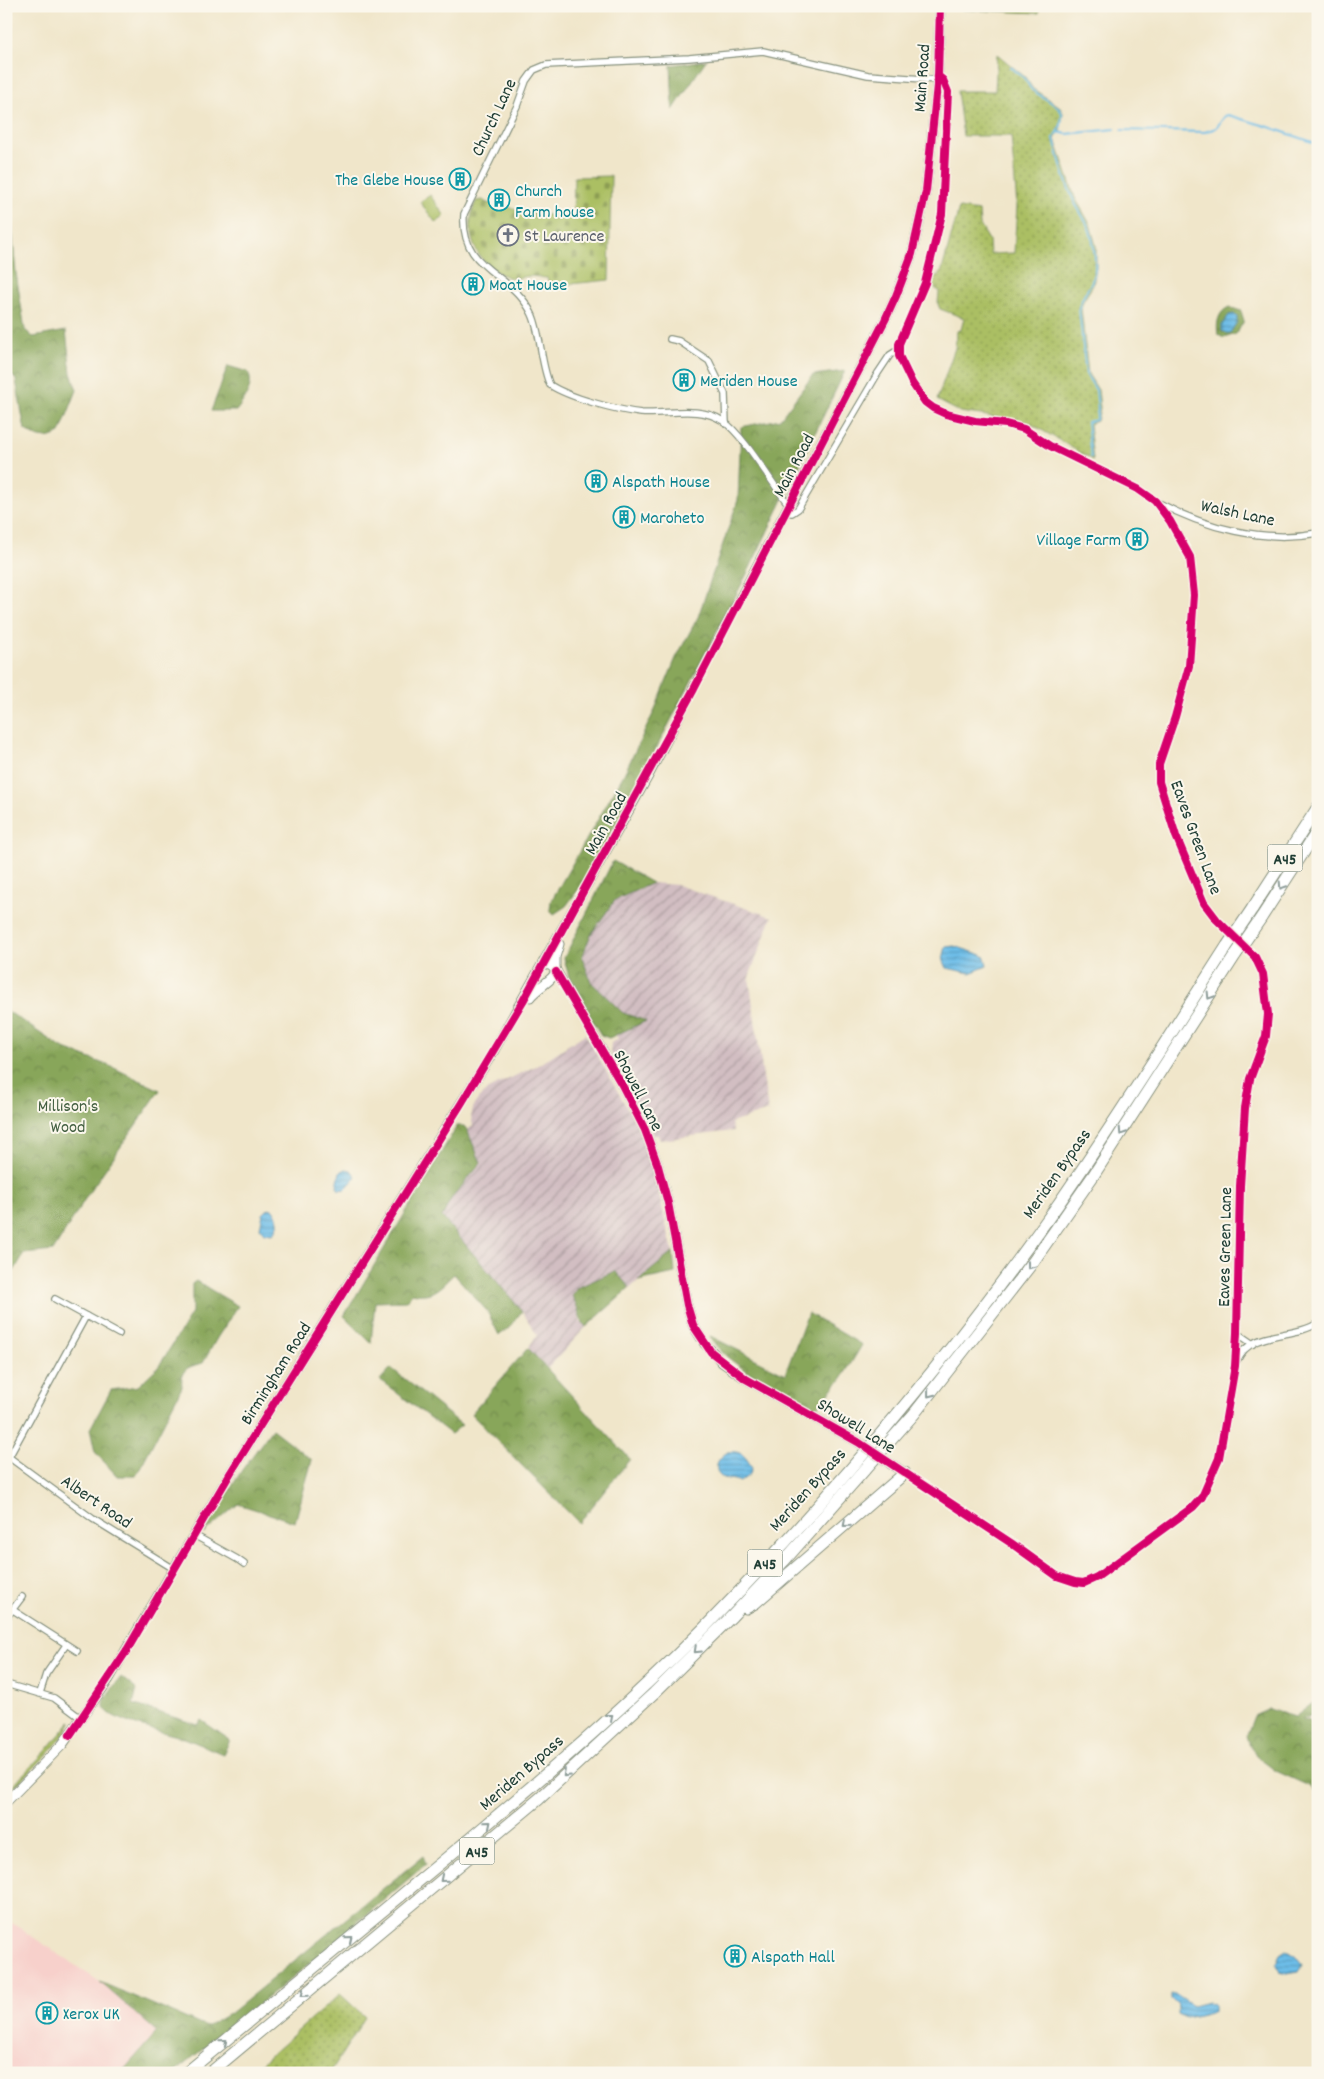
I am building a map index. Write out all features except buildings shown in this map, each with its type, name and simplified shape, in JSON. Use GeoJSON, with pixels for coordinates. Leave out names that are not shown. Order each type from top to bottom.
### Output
{"type":"FeatureCollection","features":[{"type":"Feature","properties":{"kind":"highway","name":"Meriden Bypass"},"geometry":{"type":"LineString","coordinates":[[186,2073],[535,1784],[642,1688],[704,1627],[850,1468],[979,1310],[1056,1206],[1318,806]]}},
{"type":"Feature","properties":{"kind":"highway","name":"Meriden Bypass"},"geometry":{"type":"LineString","coordinates":[[210,2073],[539,1799],[732,1616],[833,1507],[914,1414],[1032,1262],[1093,1176],[1318,830]]}},
{"type":"Feature","properties":{"kind":"highway"},"geometry":{"type":"LineString","coordinates":[[732,1616],[755,1603],[905,1473]]}},
{"type":"Feature","properties":{"kind":"main road","name":"Main Road"},"geometry":{"type":"LineString","coordinates":[[541,968],[685,706],[896,296],[912,254],[926,191],[937,78],[940,6]]}},
{"type":"Feature","properties":{"kind":"main road","name":"Main Road"},"geometry":{"type":"LineString","coordinates":[[555,970],[557,950],[575,907]]}},
{"type":"Feature","properties":{"kind":"main road"},"geometry":{"type":"LineString","coordinates":[[555,970],[549,964],[541,968],[543,978],[560,982],[566,987]]}},
{"type":"Feature","properties":{"kind":"main road","name":"Birmingham Road"},"geometry":{"type":"LineString","coordinates":[[6,1802],[62,1745],[82,1719],[127,1650],[194,1535],[507,1027],[541,968]]}},
{"type":"Feature","properties":{"kind":"main road","name":"Birmingham Road"},"geometry":{"type":"LineString","coordinates":[[507,1027],[535,990],[549,980],[555,970]]}},
{"type":"Feature","properties":{"kind":"main road","name":"Showell Lane"},"geometry":{"type":"LineString","coordinates":[[555,970],[622,1085],[645,1130],[658,1166],[668,1203],[687,1305],[694,1326],[705,1344],[722,1362],[746,1379],[858,1442],[905,1473]]}},
{"type":"Feature","properties":{"kind":"street","name":"Church Lane"},"geometry":{"type":"LineString","coordinates":[[787,509],[736,433],[726,424],[712,416],[698,413],[640,413],[617,409],[562,392],[550,385],[533,316],[524,300],[474,257],[463,231],[464,214],[529,77],[534,70],[546,65],[679,58],[763,51],[868,75],[937,78]]}},
{"type":"Feature","properties":{"kind":"street"},"geometry":{"type":"LineString","coordinates":[[787,509],[792,513],[798,509],[878,373],[890,355],[898,350],[903,333],[925,283],[942,214],[948,92],[943,80],[937,78]]}},
{"type":"Feature","properties":{"kind":"street"},"geometry":{"type":"LineString","coordinates":[[670,339],[679,341],[709,361],[725,394],[726,424]]}},
{"type":"Feature","properties":{"kind":"street","name":"Eaves Green Lane"},"geometry":{"type":"LineString","coordinates":[[898,350],[912,383],[925,402],[933,408],[946,414],[975,421],[1006,424],[1024,429],[1050,446],[1138,489],[1155,502],[1170,521],[1190,557],[1194,595],[1189,666],[1159,764],[1159,782],[1176,836],[1204,903],[1217,920],[1255,957],[1263,974],[1268,1014],[1266,1036],[1250,1080],[1245,1108],[1240,1186],[1235,1366]]}},
{"type":"Feature","properties":{"kind":"street","name":"Walsh Lane"},"geometry":{"type":"LineString","coordinates":[[1155,502],[1180,515],[1220,527],[1266,536],[1295,537],[1318,534]]}},
{"type":"Feature","properties":{"kind":"street"},"geometry":{"type":"LineString","coordinates":[[1170,521],[1180,515]]}},
{"type":"Feature","properties":{"kind":"street"},"geometry":{"type":"LineString","coordinates":[[55,1299],[119,1334]]}},
{"type":"Feature","properties":{"kind":"street"},"geometry":{"type":"LineString","coordinates":[[8,1456],[86,1316]]}},
{"type":"Feature","properties":{"kind":"street"},"geometry":{"type":"LineString","coordinates":[[1235,1366],[1239,1356],[1253,1344],[1264,1338],[1311,1328],[1318,1323]]}},
{"type":"Feature","properties":{"kind":"street"},"geometry":{"type":"LineString","coordinates":[[1237,1333],[1253,1344]]}},
{"type":"Feature","properties":{"kind":"street","name":"Showell Lane"},"geometry":{"type":"LineString","coordinates":[[905,1473],[1011,1543],[1057,1576],[1075,1582],[1086,1582],[1179,1518],[1202,1498],[1219,1458],[1235,1366]]}},
{"type":"Feature","properties":{"kind":"street","name":"Albert Road"},"geometry":{"type":"LineString","coordinates":[[8,1456],[92,1519],[174,1569]]}},
{"type":"Feature","properties":{"kind":"street"},"geometry":{"type":"LineString","coordinates":[[194,1535],[244,1564]]}},
{"type":"Feature","properties":{"kind":"street"},"geometry":{"type":"LineString","coordinates":[[6,1618],[14,1610],[22,1596]]}},
{"type":"Feature","properties":{"kind":"street"},"geometry":{"type":"LineString","coordinates":[[14,1610],[77,1651]]}},
{"type":"Feature","properties":{"kind":"street"},"geometry":{"type":"LineString","coordinates":[[40,1693],[46,1674],[66,1645]]}},
{"type":"Feature","properties":{"kind":"street"},"geometry":{"type":"LineString","coordinates":[[6,1684],[54,1698],[82,1719]]}},
{"type":"Feature","properties":{"kind":"shaded area"},"geometry":{"type":"Polygon","coordinates":[[[652,883],[677,885],[772,917],[749,977],[768,1111],[731,1123],[733,1131],[660,1140],[658,1135],[653,1135],[610,1052],[611,1043],[618,1039],[616,1035],[645,1020],[623,1013],[591,982],[582,957],[591,934],[615,900],[652,883]]]}},
{"type":"Feature","properties":{"kind":"shaded area"},"geometry":{"type":"Polygon","coordinates":[[[585,1034],[637,1125],[654,1175],[673,1252],[630,1288],[615,1271],[572,1296],[578,1305],[580,1321],[586,1327],[548,1368],[528,1348],[537,1335],[522,1311],[441,1217],[451,1199],[481,1163],[467,1130],[473,1126],[471,1117],[474,1105],[480,1097],[488,1089],[538,1065],[585,1034]]]}},
{"type":"Feature","properties":{"kind":"shaded area"},"geometry":{"type":"Polygon","coordinates":[[[6,1919],[100,1982],[157,2032],[121,2073],[6,2073],[6,1919]]]}},
{"type":"Feature","properties":{"kind":"green space"},"geometry":{"type":"Polygon","coordinates":[[[949,6],[1040,6],[1039,13],[949,9],[949,6]]]}},
{"type":"Feature","properties":{"kind":"green space"},"geometry":{"type":"Polygon","coordinates":[[[997,54],[1025,77],[1033,89],[1059,106],[1063,113],[1060,131],[1055,139],[1075,198],[1090,224],[1096,246],[1096,268],[1093,285],[1081,308],[1088,374],[1098,390],[1100,408],[1097,421],[1089,424],[1093,460],[1028,422],[960,412],[937,400],[955,348],[957,331],[961,330],[964,318],[940,309],[938,304],[939,291],[932,286],[935,276],[938,276],[942,270],[959,208],[979,211],[980,225],[989,240],[990,254],[1014,253],[1017,206],[1011,136],[963,136],[957,91],[995,91],[997,54]]]}},
{"type":"Feature","properties":{"kind":"green space"},"geometry":{"type":"Polygon","coordinates":[[[706,60],[673,110],[671,65],[706,60]]]}},
{"type":"Feature","properties":{"kind":"green space"},"geometry":{"type":"Polygon","coordinates":[[[6,162],[16,273],[25,330],[33,337],[66,331],[71,373],[77,390],[60,433],[47,438],[38,437],[25,430],[16,380],[9,372],[6,373],[6,162]]]}},
{"type":"Feature","properties":{"kind":"green space"},"geometry":{"type":"Polygon","coordinates":[[[611,176],[609,280],[550,286],[547,278],[531,276],[511,278],[487,265],[474,246],[470,224],[476,201],[483,200],[487,203],[548,215],[573,217],[574,177],[611,176]]]}},
{"type":"Feature","properties":{"kind":"green space"},"geometry":{"type":"Polygon","coordinates":[[[430,195],[445,216],[436,223],[420,202],[430,195]]]}},
{"type":"Feature","properties":{"kind":"green space"},"geometry":{"type":"Polygon","coordinates":[[[1229,307],[1241,311],[1244,321],[1236,334],[1224,338],[1218,335],[1217,326],[1220,315],[1229,307]]]}},
{"type":"Feature","properties":{"kind":"green space"},"geometry":{"type":"Polygon","coordinates":[[[228,366],[248,372],[250,382],[248,393],[236,411],[211,411],[228,366]]]}},
{"type":"Feature","properties":{"kind":"green space"},"geometry":{"type":"Polygon","coordinates":[[[845,371],[749,570],[631,797],[581,886],[566,906],[554,914],[550,910],[551,901],[623,776],[653,714],[676,658],[698,617],[738,500],[741,427],[780,419],[813,375],[845,371]]]}},
{"type":"Feature","properties":{"kind":"green space"},"geometry":{"type":"Polygon","coordinates":[[[613,861],[652,883],[615,900],[591,934],[582,957],[591,982],[623,1013],[646,1021],[609,1038],[601,1035],[571,985],[564,958],[613,861]]]}},
{"type":"Feature","properties":{"kind":"green space","name":"Millison's Wood"},"geometry":{"type":"Polygon","coordinates":[[[6,1010],[62,1048],[112,1067],[160,1090],[88,1194],[53,1251],[24,1254],[6,1284],[6,1010]]]}},
{"type":"Feature","properties":{"kind":"green space"},"geometry":{"type":"Polygon","coordinates":[[[457,1126],[464,1126],[467,1130],[481,1163],[451,1199],[442,1217],[522,1311],[509,1328],[499,1335],[487,1311],[454,1274],[431,1293],[412,1293],[406,1301],[375,1302],[371,1343],[344,1316],[457,1126]]]}},
{"type":"Feature","properties":{"kind":"green space"},"geometry":{"type":"Polygon","coordinates":[[[673,1252],[675,1273],[638,1281],[673,1252]]]}},
{"type":"Feature","properties":{"kind":"green space"},"geometry":{"type":"Polygon","coordinates":[[[615,1271],[630,1288],[586,1327],[581,1320],[572,1296],[577,1288],[615,1271]]]}},
{"type":"Feature","properties":{"kind":"green space"},"geometry":{"type":"Polygon","coordinates":[[[196,1281],[238,1306],[203,1363],[189,1367],[184,1372],[182,1387],[136,1476],[117,1476],[95,1452],[90,1429],[111,1390],[138,1386],[159,1366],[192,1313],[192,1284],[196,1281]]]}},
{"type":"Feature","properties":{"kind":"green space"},"geometry":{"type":"Polygon","coordinates":[[[808,1313],[862,1345],[842,1378],[816,1408],[741,1367],[717,1347],[710,1336],[785,1374],[808,1313]]]}},
{"type":"Feature","properties":{"kind":"green space"},"geometry":{"type":"Polygon","coordinates":[[[528,1348],[630,1459],[579,1523],[471,1414],[528,1348]]]}},
{"type":"Feature","properties":{"kind":"green space"},"geometry":{"type":"Polygon","coordinates":[[[391,1368],[462,1425],[451,1434],[380,1380],[391,1368]]]}},
{"type":"Feature","properties":{"kind":"green space"},"geometry":{"type":"Polygon","coordinates":[[[272,1429],[312,1460],[295,1522],[238,1504],[203,1534],[242,1470],[272,1429]]]}},
{"type":"Feature","properties":{"kind":"green space"},"geometry":{"type":"Polygon","coordinates":[[[121,1677],[137,1690],[133,1704],[198,1725],[201,1720],[230,1740],[223,1754],[187,1739],[127,1722],[108,1712],[104,1702],[121,1677]]]}},
{"type":"Feature","properties":{"kind":"green space"},"geometry":{"type":"Polygon","coordinates":[[[1318,1699],[1318,1712],[1302,1720],[1318,1722],[1318,1797],[1309,1786],[1276,1771],[1256,1756],[1246,1737],[1254,1716],[1269,1709],[1295,1717],[1318,1699]]]}},
{"type":"Feature","properties":{"kind":"green space"},"geometry":{"type":"Polygon","coordinates":[[[71,1721],[53,1748],[6,1795],[6,1792],[47,1750],[71,1721]]]}},
{"type":"Feature","properties":{"kind":"green space"},"geometry":{"type":"Polygon","coordinates":[[[423,1856],[426,1864],[298,1973],[173,2073],[121,2073],[157,2032],[100,1982],[206,2027],[229,2014],[423,1856]]]}},
{"type":"Feature","properties":{"kind":"green space"},"geometry":{"type":"Polygon","coordinates":[[[340,1994],[365,2017],[330,2073],[253,2073],[258,2066],[340,1994]]]}},
{"type":"Feature","properties":{"kind":"water"},"geometry":{"type":"Polygon","coordinates":[[[1234,314],[1237,317],[1237,322],[1230,333],[1222,331],[1222,325],[1229,315],[1234,314]]]}},
{"type":"Feature","properties":{"kind":"water"},"geometry":{"type":"Polygon","coordinates":[[[954,946],[982,955],[985,957],[987,966],[970,973],[947,968],[943,959],[946,947],[954,946]]]}},
{"type":"Feature","properties":{"kind":"water"},"geometry":{"type":"Polygon","coordinates":[[[346,1169],[351,1170],[356,1177],[345,1189],[339,1190],[337,1186],[340,1172],[346,1169]]]}},
{"type":"Feature","properties":{"kind":"water"},"geometry":{"type":"Polygon","coordinates":[[[269,1208],[272,1209],[278,1218],[277,1228],[273,1234],[264,1233],[260,1228],[263,1214],[269,1208]]]}},
{"type":"Feature","properties":{"kind":"water"},"geometry":{"type":"Polygon","coordinates":[[[728,1452],[737,1452],[743,1455],[752,1468],[750,1474],[740,1482],[721,1477],[718,1474],[717,1465],[721,1457],[728,1452]]]}},
{"type":"Feature","properties":{"kind":"water"},"geometry":{"type":"Polygon","coordinates":[[[1286,1950],[1296,1956],[1303,1965],[1299,1972],[1287,1974],[1279,1972],[1275,1965],[1280,1954],[1286,1950]]]}},
{"type":"Feature","properties":{"kind":"water"},"geometry":{"type":"Polygon","coordinates":[[[1171,1994],[1176,1995],[1193,2006],[1208,2002],[1214,2004],[1214,2011],[1186,2018],[1177,2014],[1178,2006],[1171,1999],[1171,1994]]]}},
{"type":"Feature","properties":{"kind":"waterway"},"geometry":{"type":"LineString","coordinates":[[1011,67],[1024,78],[1032,90],[1058,107],[1062,113],[1061,125],[1054,138],[1068,186],[1089,229],[1092,240],[1095,270],[1079,308],[1086,374],[1096,390],[1098,409],[1096,420],[1087,422],[1091,457]]}},
{"type":"Feature","properties":{"kind":"waterway"},"geometry":{"type":"LineString","coordinates":[[1121,130],[1205,132],[1216,128],[1225,116],[1228,115],[1318,144]]}},
{"type":"Feature","properties":{"kind":"waterway"},"geometry":{"type":"LineString","coordinates":[[1058,132],[1067,134],[1115,129]]}},
{"type":"Feature","properties":{"kind":"cycle path"},"geometry":{"type":"LineString","coordinates":[[70,1735],[127,1650],[231,1472],[461,1104],[523,1001],[694,689],[885,320],[912,254],[926,191],[938,76],[940,6]]}},
{"type":"Feature","properties":{"kind":"cycle path"},"geometry":{"type":"LineString","coordinates":[[556,972],[622,1085],[645,1130],[658,1166],[668,1203],[687,1305],[693,1325],[711,1352],[746,1379],[858,1442],[1011,1543],[1057,1576],[1075,1582],[1084,1583],[1097,1577],[1193,1507],[1202,1497],[1219,1458],[1235,1366],[1240,1186],[1245,1108],[1250,1079],[1266,1036],[1268,1014],[1263,974],[1255,957],[1217,920],[1204,903],[1176,836],[1159,782],[1159,764],[1175,717],[1189,666],[1194,595],[1190,557],[1170,521],[1155,501],[1138,489],[1050,446],[1024,429],[1006,424],[975,421],[946,414],[933,408],[925,402],[912,383],[899,356],[899,344],[925,283],[942,214],[948,92],[943,80],[938,76]]}},
{"type":"Feature","properties":{"kind":"place","name":"The Glebe House"},"geometry":{"type":"Point","coordinates":[460,179]}},
{"type":"Feature","properties":{"kind":"place","name":"Church Farm house"},"geometry":{"type":"Point","coordinates":[499,200]}},
{"type":"Feature","properties":{"kind":"place","name":"St Laurence"},"geometry":{"type":"Point","coordinates":[508,235]}},
{"type":"Feature","properties":{"kind":"place","name":"Moat House"},"geometry":{"type":"Point","coordinates":[473,284]}},
{"type":"Feature","properties":{"kind":"place","name":"Meriden House"},"geometry":{"type":"Point","coordinates":[684,380]}},
{"type":"Feature","properties":{"kind":"place","name":"Alspath House"},"geometry":{"type":"Point","coordinates":[596,481]}},
{"type":"Feature","properties":{"kind":"place","name":"Maroheto"},"geometry":{"type":"Point","coordinates":[624,517]}},
{"type":"Feature","properties":{"kind":"place","name":"Village Farm"},"geometry":{"type":"Point","coordinates":[1137,539]}},
{"type":"Feature","properties":{"kind":"place","name":"Alspath Hall"},"geometry":{"type":"Point","coordinates":[735,1956]}},
{"type":"Feature","properties":{"kind":"place","name":"Xerox UK"},"geometry":{"type":"Point","coordinates":[47,2013]}}]}
